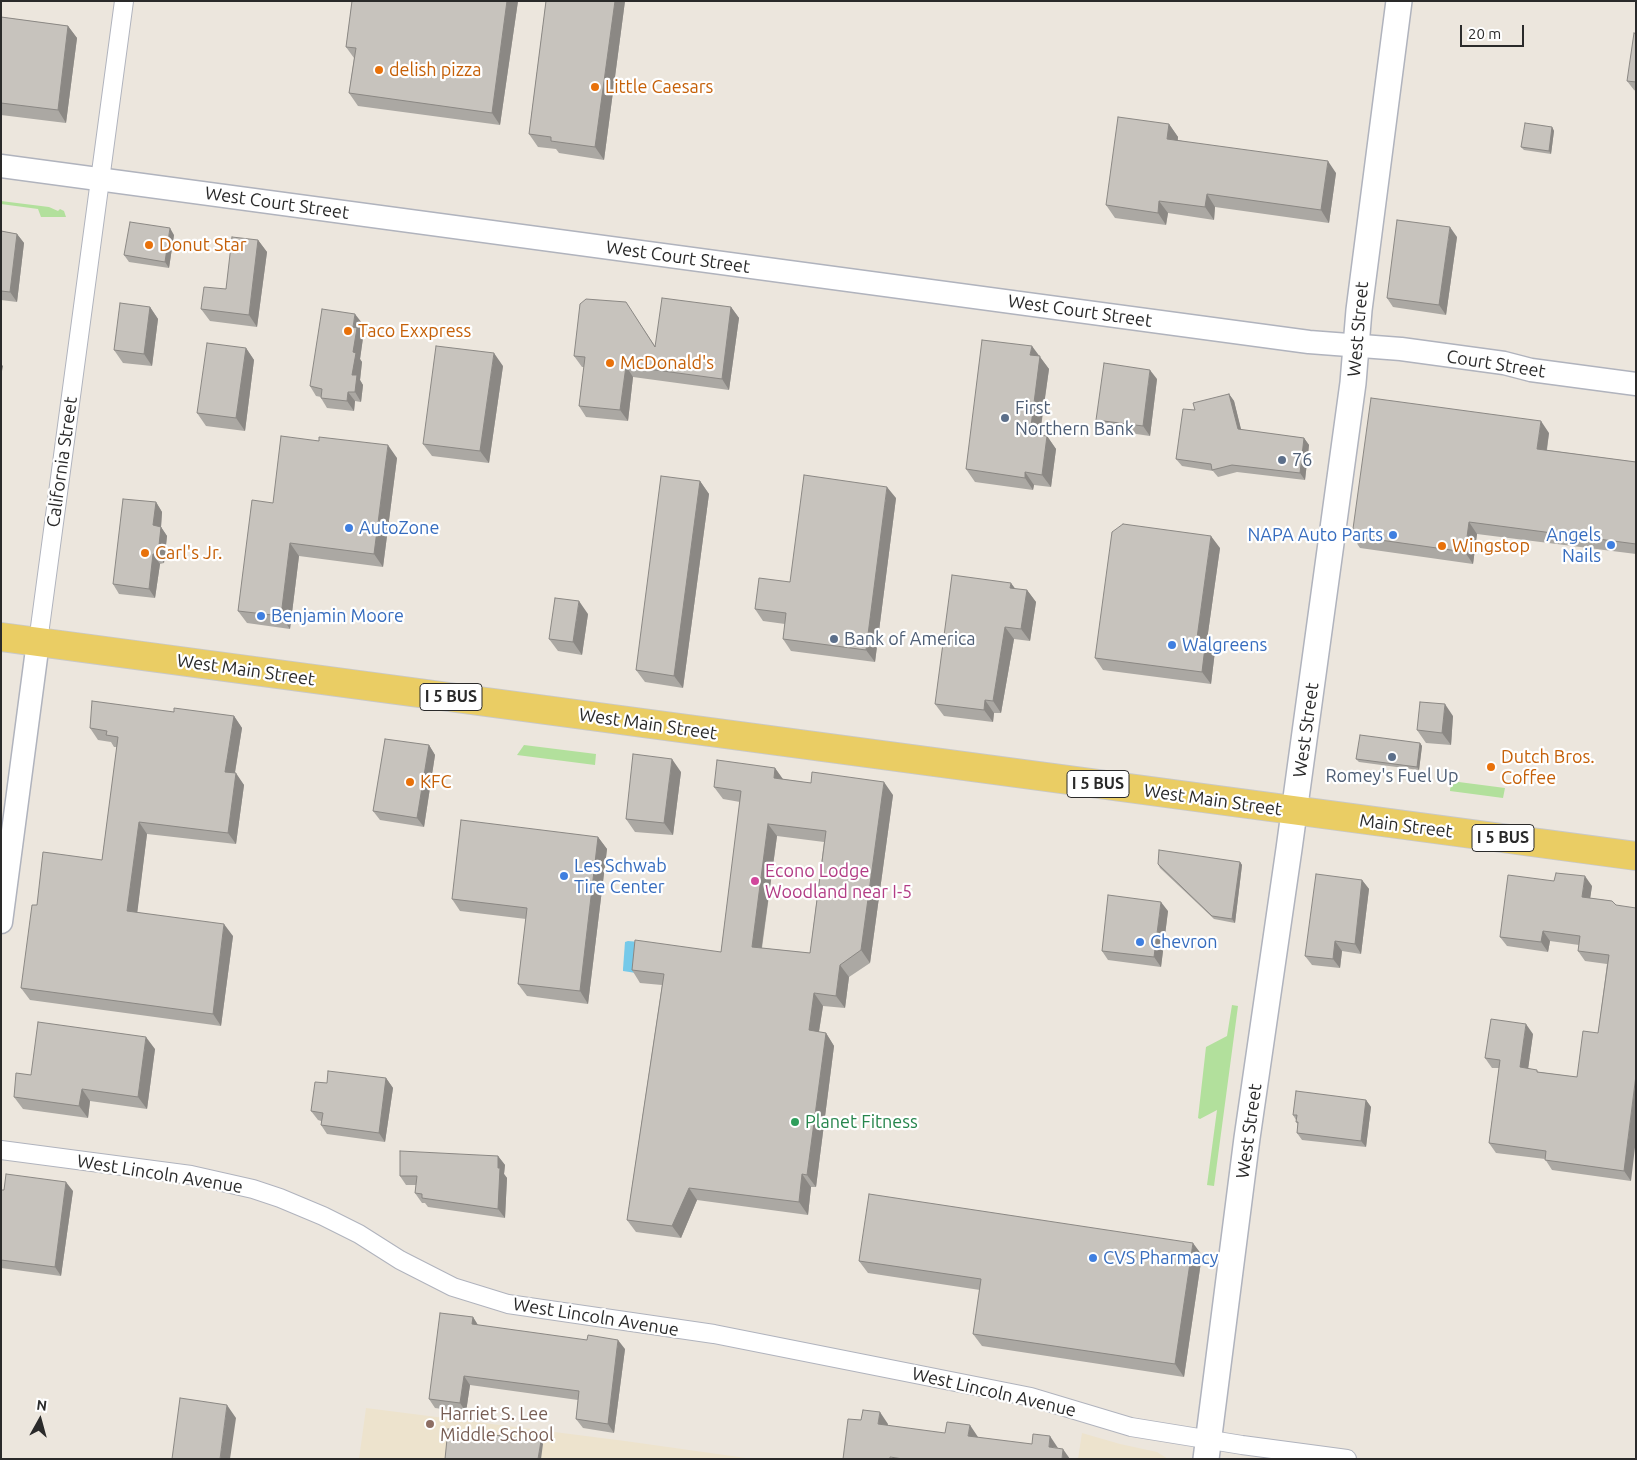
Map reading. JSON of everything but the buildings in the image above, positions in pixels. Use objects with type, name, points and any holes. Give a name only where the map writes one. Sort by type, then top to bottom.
[{"type":"main road","name":"West Street","points":[[1208,1449],[1249,1128],[1353,383],[1358,310],[1399,1]]},
{"type":"main road","name":"West Main Street","points":[[1,637],[616,718],[1294,811]]},
{"type":"main road","name":"Main Street","points":[[1294,811],[1636,856]]},
{"type":"street","name":"California Street","points":[[1,922],[124,1]]},
{"type":"street","name":"West Court Street","points":[[1,166],[1309,342],[1356,346]]},
{"type":"street","name":"Court Street","points":[[1356,346],[1387,348],[1504,363],[1531,370],[1636,384]]},
{"type":"street","name":"West Lincoln Avenue","points":[[1,1150],[191,1176],[224,1182],[271,1195],[324,1216],[359,1234],[400,1260],[453,1287],[508,1304],[714,1334],[1031,1397],[1208,1449],[1347,1459]]},
{"type":"shaded area","name":"Harriet S. Lee Middle School","points":[[366,1408],[625,1441],[753,1459],[359,1459]]},
{"type":"shaded area","points":[[1082,1433],[1157,1452],[1168,1459],[1078,1459]]},
{"type":"green space","points":[[1,201],[49,207],[58,211],[60,209],[64,211],[66,217],[41,217],[38,209],[1,204]]},
{"type":"green space","points":[[524,745],[596,754],[595,765],[517,755]]},
{"type":"green space","points":[[1451,781],[1505,788],[1503,798],[1450,791]]},
{"type":"green space","points":[[1232,1005],[1238,1006],[1214,1186],[1207,1185],[1217,1110],[1200,1119],[1198,1118],[1206,1047],[1227,1036]]},
{"type":"water","points":[[625,942],[639,942],[636,973],[623,971]]},
{"type":"place","name":"delish pizza","points":[[379,70]]},
{"type":"place","name":"Little Caesars","points":[[595,87]]},
{"type":"place","name":"Donut Star","points":[[149,245]]},
{"type":"place","name":"Taco Exxpress","points":[[348,331]]},
{"type":"place","name":"McDonald's","points":[[610,363]]},
{"type":"place","name":"First Northern Bank","points":[[1005,418]]},
{"type":"place","name":"76","points":[[1282,460]]},
{"type":"place","name":"AutoZone","points":[[349,528]]},
{"type":"place","name":"NAPA Auto Parts","points":[[1393,535]]},
{"type":"place","name":"Angels Nails","points":[[1611,545]]},
{"type":"place","name":"Wingstop","points":[[1442,546]]},
{"type":"place","name":"Carl's Jr.","points":[[145,553]]},
{"type":"place","name":"Benjamin Moore","points":[[261,616]]},
{"type":"place","name":"Bank of America","points":[[834,639]]},
{"type":"place","name":"Walgreens","points":[[1172,645]]},
{"type":"place","name":"Romey's Fuel Up","points":[[1392,757]]},
{"type":"place","name":"Dutch Bros. Coffee","points":[[1491,767]]},
{"type":"place","name":"KFC","points":[[410,782]]},
{"type":"place","name":"Les Schwab Tire Center","points":[[564,876]]},
{"type":"place","name":"Econo Lodge Woodland near I-5","points":[[755,881]]},
{"type":"place","name":"Chevron","points":[[1140,942]]},
{"type":"place","name":"Planet Fitness","points":[[795,1122]]},
{"type":"place","name":"CVS Pharmacy","points":[[1093,1258]]},
{"type":"place","name":"Harriet S. Lee Middle School","points":[[430,1424]]}]
